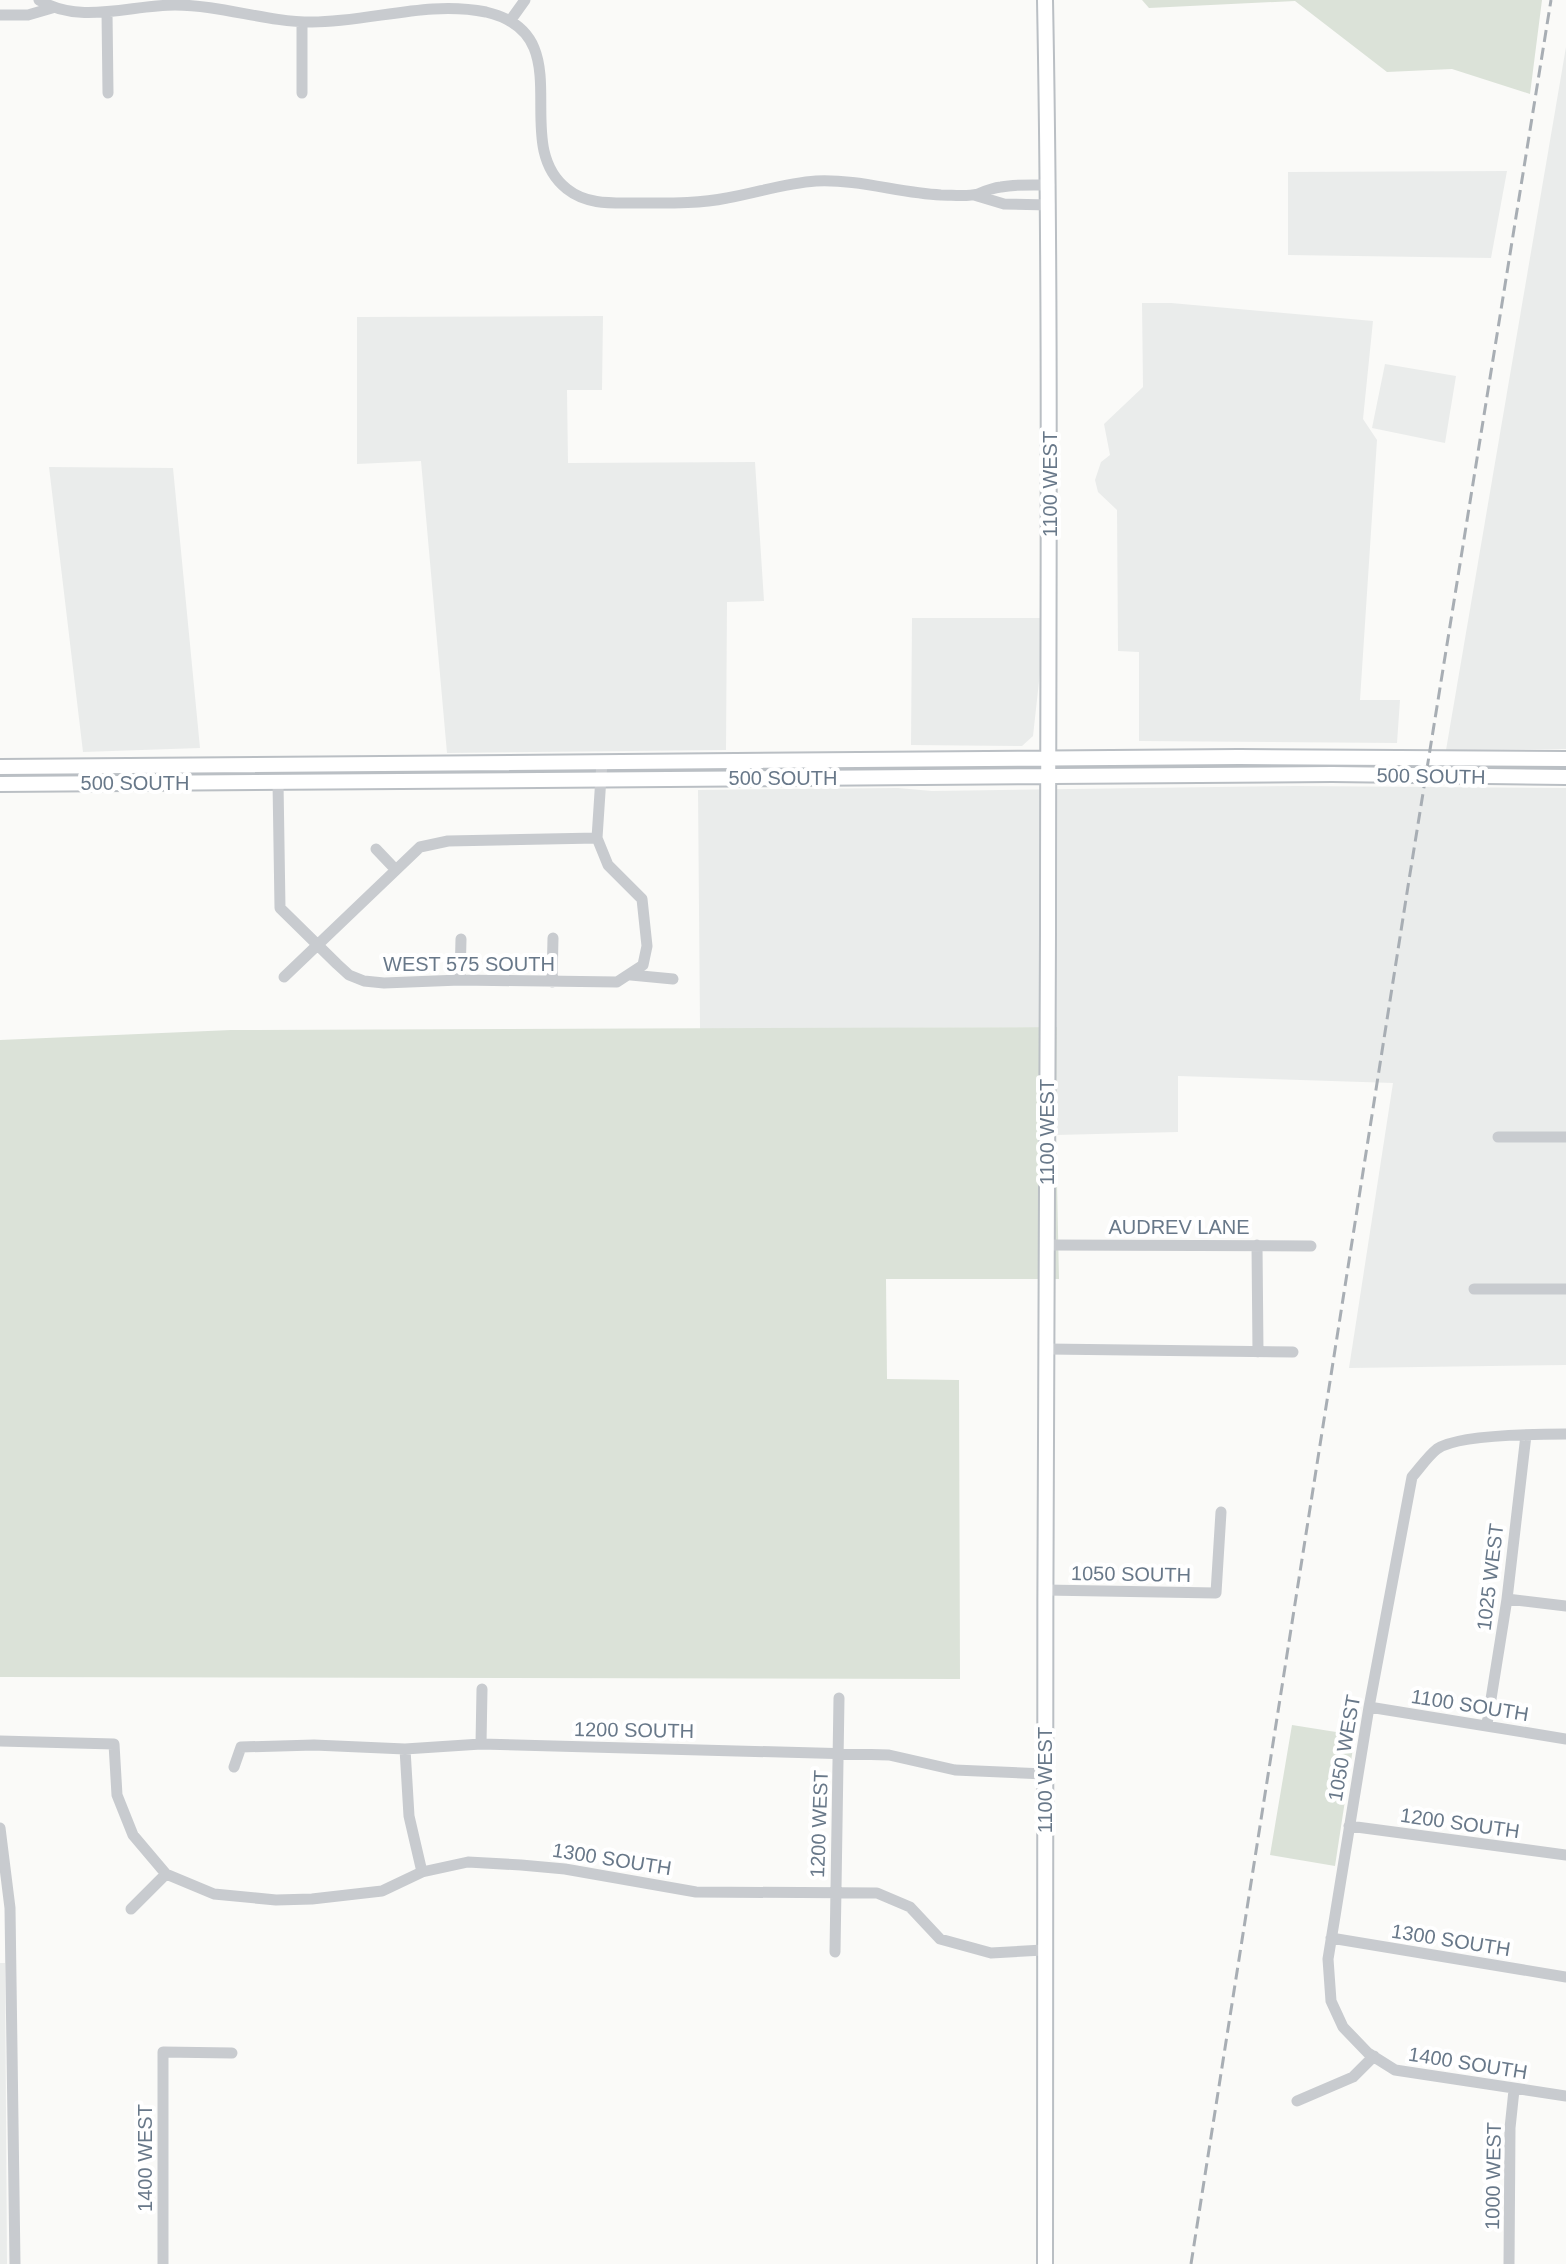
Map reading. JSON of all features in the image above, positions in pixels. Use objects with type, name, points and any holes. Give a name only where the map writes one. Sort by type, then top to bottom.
[{"type":"main road","name":"1100 WEST","points":[[1045,0],[1049,185],[1043,1950],[1045,2264]]},
{"type":"main road","name":"500 SOUTH","points":[[0,767],[1049,759],[1566,759]]},
{"type":"main road","name":"500 SOUTH","points":[[0,784],[1332,774],[1566,777]]},
{"type":"street","points":[[39,0],[52,8]]},
{"type":"street","points":[[510,21],[525,0]]},
{"type":"street","points":[[0,15],[28,15],[52,8],[107,12],[185,5],[302,22],[342,21],[433,8],[486,12],[510,21],[530,40],[541,66],[542,137],[549,166],[566,188],[578,196],[606,203],[681,203],[730,198],[788,184],[818,181],[863,183],[934,195],[974,195],[1004,204],[1049,205]]},
{"type":"street","points":[[107,12],[108,93]]},
{"type":"street","points":[[302,22],[302,93]]},
{"type":"street","points":[[974,195],[1003,186],[1049,185]]},
{"type":"street","points":[[602,762],[597,838],[608,865],[642,899],[647,946],[643,965],[631,975]]},
{"type":"street","name":"WEST 575 SOUTH","points":[[278,782],[280,908],[349,975],[364,981],[384,983],[460,980],[617,982],[631,975],[673,979]]},
{"type":"street","points":[[284,977],[420,847],[433,843],[597,838]]},
{"type":"street","points":[[376,849],[396,870]]},
{"type":"street","points":[[552,982],[553,938]]},
{"type":"street","points":[[460,980],[461,939]]},
{"type":"street","points":[[1498,1137],[1566,1137]]},
{"type":"street","name":"AUDREV LANE","points":[[1047,1245],[1311,1246]]},
{"type":"street","points":[[1257,1245],[1258,1352]]},
{"type":"street","points":[[1474,1289],[1566,1289]]},
{"type":"street","points":[[1047,1349],[1293,1352]]},
{"type":"street","points":[[1526,1435],[1566,1434]]},
{"type":"street","name":"1050 WEST","points":[[1371,2055],[1343,2027],[1331,2001],[1328,1959],[1369,1707],[1412,1477],[1438,1449],[1454,1442],[1526,1435]]},
{"type":"street","name":"1025 WEST","points":[[1487,1724],[1507,1599],[1526,1435]]},
{"type":"street","name":"1050 SOUTH","points":[[1045,1590],[1216,1593],[1221,1512]]},
{"type":"street","points":[[1507,1599],[1566,1606]]},
{"type":"street","points":[[481,1744],[482,1689]]},
{"type":"street","name":"1200 WEST","points":[[835,1952],[839,1698]]},
{"type":"street","name":"1100 SOUTH","points":[[1369,1707],[1566,1739]]},
{"type":"street","points":[[0,1741],[114,1744],[117,1795],[133,1835],[166,1874],[131,1909]]},
{"type":"street","name":"1200 SOUTH","points":[[234,1767],[241,1747],[314,1745],[405,1749],[481,1744],[889,1755],[955,1770],[1045,1774]]},
{"type":"street","points":[[405,1749],[409,1816],[422,1872]]},
{"type":"street","name":"1200 SOUTH","points":[[1349,1826],[1566,1855]]},
{"type":"street","points":[[0,1828],[15,2264]]},
{"type":"street","name":"1300 SOUTH","points":[[166,1874],[214,1894],[276,1900],[382,1891],[422,1872],[468,1862],[565,1869],[696,1892],[877,1893],[910,1907],[940,1939],[991,1953],[1043,1950]]},
{"type":"street","name":"1300 SOUTH","points":[[1331,1938],[1566,1977]]},
{"type":"street","name":"1400 WEST","points":[[163,2264],[163,2052],[232,2053]]},
{"type":"street","points":[[1297,2101],[1353,2077],[1371,2055]]},
{"type":"street","name":"1400 SOUTH","points":[[1371,2055],[1395,2070],[1566,2096]]},
{"type":"street","name":"1000 WEST","points":[[1509,2264],[1510,2128],[1514,2090]]},
{"type":"shaded area","points":[[1142,0],[1542,0],[1530,94],[1452,69],[1387,72],[1295,1],[1149,8]]},
{"type":"shaded area","points":[[1566,47],[1566,749],[1446,750]]},
{"type":"shaded area","points":[[1507,171],[1491,258],[1288,255],[1288,172]]},
{"type":"shaded area","points":[[1142,303],[1373,321],[1363,419],[1377,440],[1360,700],[1400,700],[1397,743],[1139,741],[1139,652],[1118,651],[1117,510],[1098,492],[1095,480],[1101,462],[1110,455],[1104,424],[1143,387]]},
{"type":"shaded area","points":[[603,316],[602,390],[567,390],[568,463],[755,462],[764,601],[727,602],[726,750],[447,753],[421,461],[357,464],[357,317]]},
{"type":"shaded area","points":[[1385,364],[1456,376],[1445,443],[1372,428]]},
{"type":"shaded area","points":[[49,467],[173,468],[200,748],[83,752]]},
{"type":"shaded area","points":[[912,618],[1046,618],[1033,736],[1022,746],[911,745]]},
{"type":"shaded area","points":[[1297,786],[1566,788],[1566,1365],[1349,1368],[1393,1083],[1178,1076],[1178,1132],[1056,1135],[1056,1027],[700,1029],[698,790],[898,788],[932,791]]},
{"type":"shaded area","points":[[1057,1027],[1059,1279],[886,1279],[887,1379],[959,1380],[960,1679],[0,1677],[0,1040],[231,1030]]},
{"type":"shaded area","points":[[1292,1725],[1355,1735],[1335,1866],[1270,1855]]},
{"type":"shaded area","points":[[0,1963],[5,1963],[7,2264],[0,2264]]},
{"type":"railway","points":[[1191,2264],[1551,0]]}]
